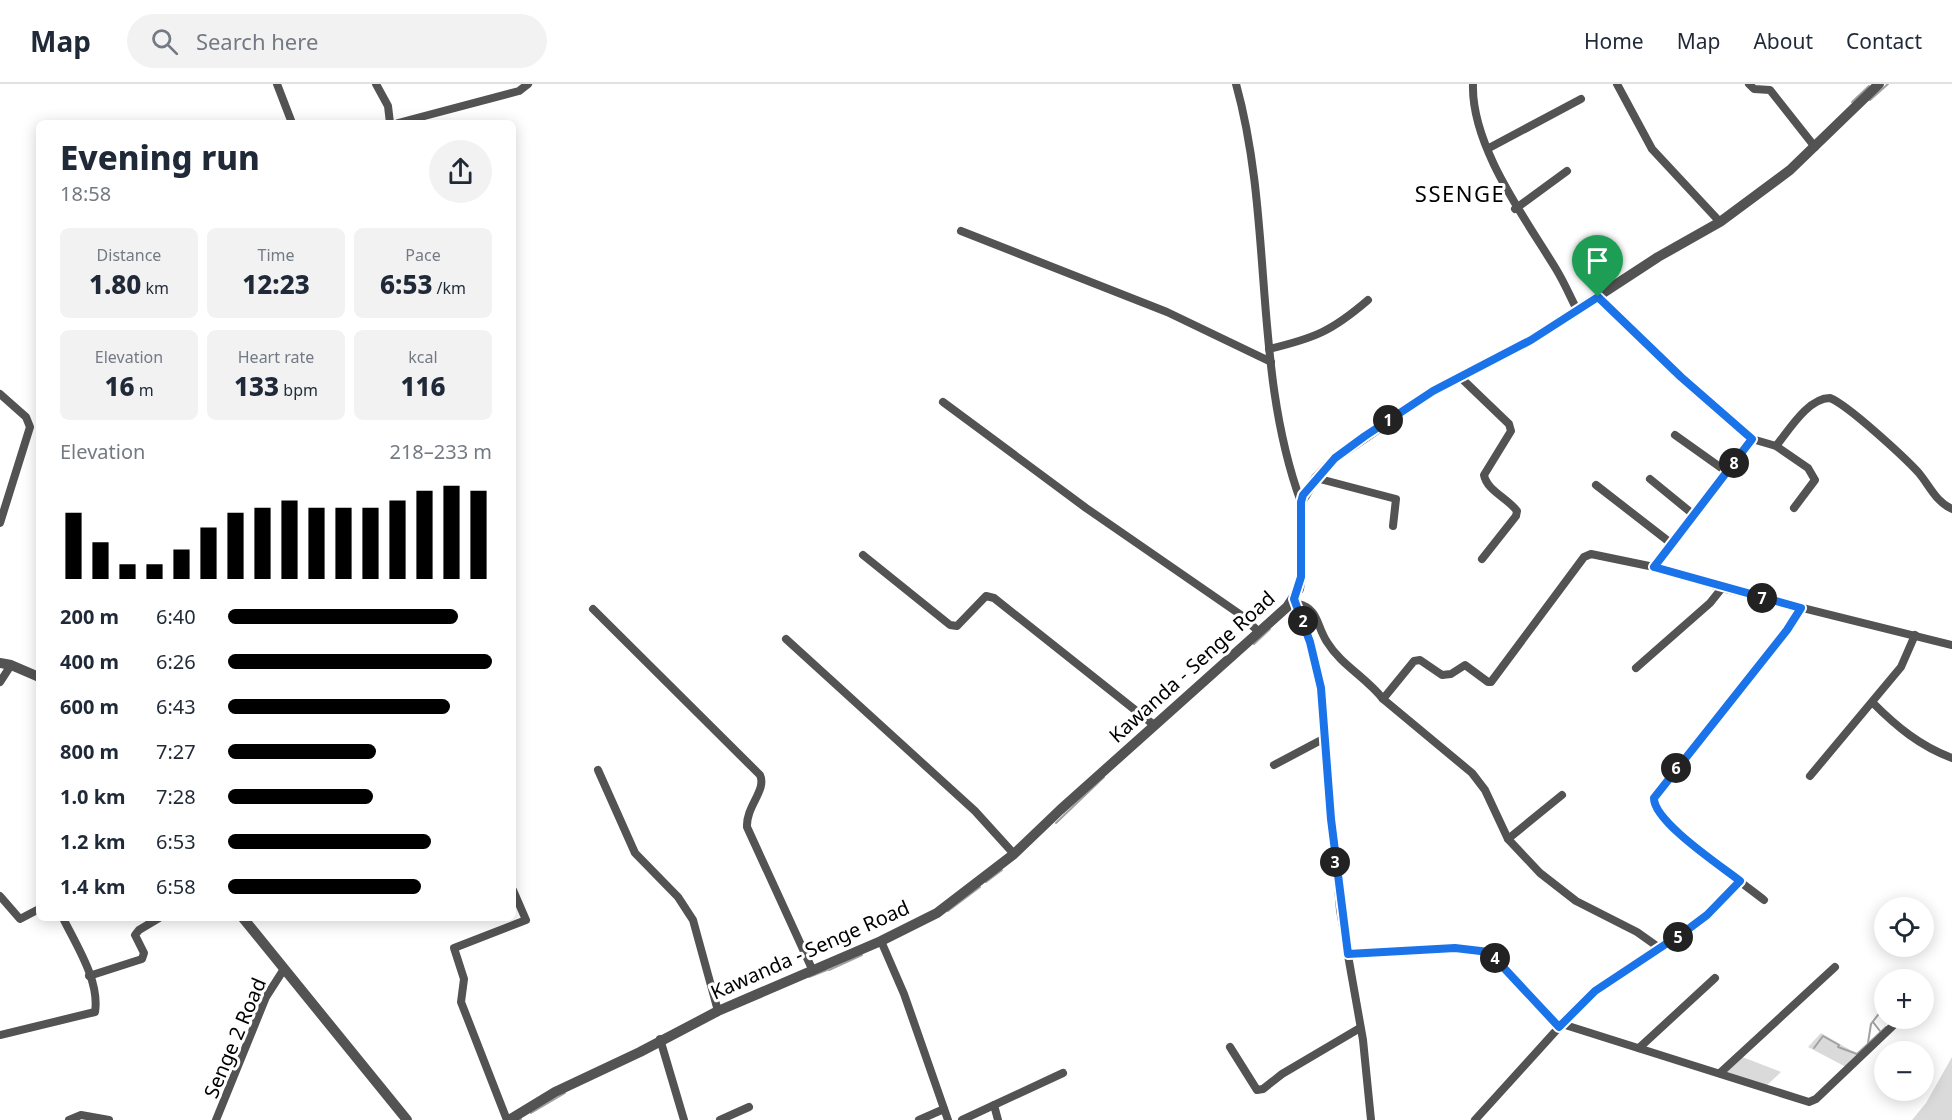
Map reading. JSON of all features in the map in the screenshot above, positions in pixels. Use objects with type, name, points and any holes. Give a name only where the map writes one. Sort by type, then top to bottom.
[{"type":"street","points":[[277,84],[291,120]]},
{"type":"street","points":[[376,84],[388,106],[390,120]]},
{"type":"street","points":[[409,120],[519,91],[528,84]]},
{"type":"street","points":[[1236,84],[1249,151],[1271,362],[1289,470],[1301,502]]},
{"type":"street","points":[[1473,84],[1476,117],[1515,209],[1557,271],[1577,310]]},
{"type":"street","points":[[1617,84],[1652,149],[1720,222]]},
{"type":"street","points":[[1749,84],[1754,89],[1770,90],[1815,147]]},
{"type":"street","points":[[1301,502],[1316,478],[1345,450],[1459,376],[1531,340],[1658,257],[1720,222],[1790,170],[1879,84]]},
{"type":"street","points":[[1489,148],[1581,99]]},
{"type":"street","points":[[1515,209],[1567,171]]},
{"type":"street","points":[[961,231],[1167,312],[1271,362]]},
{"type":"street","points":[[1598,297],[1681,377],[1752,439],[1776,446],[1814,474],[1812,485],[1794,508]]},
{"type":"street","points":[[1269,349],[1319,336],[1336,327],[1368,300]]},
{"type":"street","points":[[1459,376],[1509,424],[1511,431],[1484,475],[1490,486],[1513,505],[1517,511],[1516,516],[1482,559]]},
{"type":"street","points":[[0,394],[26,417],[30,427],[0,523]]},
{"type":"street","points":[[1776,446],[1817,400],[1830,398],[1918,472],[1939,502],[1952,509]]},
{"type":"street","points":[[943,402],[1086,508],[1240,615],[1259,632]]},
{"type":"street","points":[[1675,435],[1727,472]]},
{"type":"street","points":[[1654,567],[1752,439]]},
{"type":"street","points":[[1316,478],[1396,498],[1394,526]]},
{"type":"street","points":[[1650,479],[1694,515]]},
{"type":"street","points":[[1596,485],[1672,544]]},
{"type":"street","name":"Kawanda - Senge Road","points":[[508,1120],[555,1092],[640,1052],[660,1039],[718,1011],[881,941],[937,913],[1014,854],[1154,725],[1296,601],[1301,577],[1301,502]]},
{"type":"street","points":[[863,555],[950,625],[957,626],[963,622],[986,596],[994,598],[1154,725]]},
{"type":"street","points":[[1383,699],[1414,661],[1420,660],[1442,675],[1451,674],[1465,665],[1491,682],[1584,557],[1597,555],[1654,567],[1722,588],[1952,645]]},
{"type":"street","points":[[1636,668],[1710,603],[1722,588]]},
{"type":"street","points":[[1296,601],[1310,608],[1335,654],[1373,686],[1383,699],[1472,773],[1485,790],[1508,839],[1540,873],[1576,901],[1637,932],[1660,949]]},
{"type":"street","points":[[1296,601],[1321,688],[1334,854],[1371,1120]]},
{"type":"street","points":[[1764,900],[1678,832],[1657,812],[1654,798],[1787,630],[1801,608]]},
{"type":"street","points":[[593,609],[760,775],[762,785],[746,814],[747,827],[813,971]]},
{"type":"street","points":[[1810,776],[1901,667],[1914,636]]},
{"type":"street","points":[[786,639],[975,811],[1014,854]]},
{"type":"street","points":[[0,682],[6,664],[36,676]]},
{"type":"street","points":[[1873,703],[1914,739],[1929,749],[1952,758]]},
{"type":"street","points":[[1274,765],[1325,738]]},
{"type":"street","points":[[598,770],[635,853],[678,897],[693,920],[718,1011]]},
{"type":"street","points":[[1508,839],[1562,795]]},
{"type":"street","points":[[1474,1120],[1595,991],[1707,915],[1740,881]]},
{"type":"street","points":[[0,896],[20,919],[36,911]]},
{"type":"street","points":[[508,1120],[461,1002],[464,979],[454,948],[526,920],[516,897]]},
{"type":"street","points":[[0,1035],[94,1013],[95,998],[89,976],[64,921]]},
{"type":"street","points":[[89,976],[142,959],[144,953],[135,935],[154,921]]},
{"type":"street","points":[[245,921],[407,1120]]},
{"type":"street","points":[[881,941],[904,994],[948,1120]]},
{"type":"street","points":[[1348,954],[1455,948],[1489,952],[1561,1025],[1809,1102],[1816,1099],[1889,1029]]},
{"type":"street","points":[[1720,1073],[1835,967]]},
{"type":"street","name":"Senge 2 Road","points":[[216,1120],[266,997],[284,969]]},
{"type":"street","points":[[1639,1048],[1715,978]]},
{"type":"street","points":[[1230,1047],[1257,1090],[1263,1089],[1282,1074],[1360,1028]]},
{"type":"street","points":[[660,1039],[684,1120]]},
{"type":"street","points":[[962,1120],[1063,1072]]},
{"type":"street","points":[[994,1106],[998,1120]]},
{"type":"street","points":[[720,1120],[749,1107]]},
{"type":"street","points":[[920,1120],[944,1109]]},
{"type":"street","points":[[69,1120],[87,1115],[109,1120]]},
{"type":"shaded area","points":[[1821,1033],[1859,1055],[1846,1067],[1808,1047]]},
{"type":"shaded area","points":[[1742,1057],[1781,1072],[1766,1086],[1725,1072]]},
{"type":"shaded area","points":[[1952,1057],[1952,1120],[1912,1120],[1927,1101],[1934,1101],[1934,1089]]},
{"type":"waterway","points":[[1870,100],[1888,84]]},
{"type":"waterway","points":[[1852,102],[1869,86]]},
{"type":"waterway","points":[[1254,644],[1270,629]]},
{"type":"waterway","points":[[1056,823],[1104,777]]},
{"type":"waterway","points":[[986,882],[1002,870]]},
{"type":"waterway","points":[[948,911],[980,887]]},
{"type":"waterway","points":[[829,970],[862,955]]},
{"type":"waterway","points":[[809,977],[827,970]]},
{"type":"waterway","points":[[1868,1043],[1871,1024],[1874,1020]]},
{"type":"waterway","points":[[1873,1022],[1880,1031]]},
{"type":"waterway","points":[[1814,1048],[1823,1036],[1839,1045],[1838,1047],[1857,1054],[1884,1029]]},
{"type":"waterway","points":[[531,1113],[565,1093]]},
{"type":"district","name":"SSENGE","points":[[1460,194]]},
{"type":"route","points":[[1598,297],[1722,415],[1752,439],[1654,567],[1722,588],[1801,608],[1787,630],[1661,786],[1654,798],[1653,804],[1657,812],[1678,832],[1740,881],[1707,915],[1660,949],[1616,975],[1595,991],[1559,1027],[1489,952],[1455,948],[1348,954],[1340,910],[1321,688],[1310,642],[1298,604],[1294,599],[1301,577],[1301,502],[1303,495],[1335,458],[1433,391],[1531,340],[1598,297]]}]
